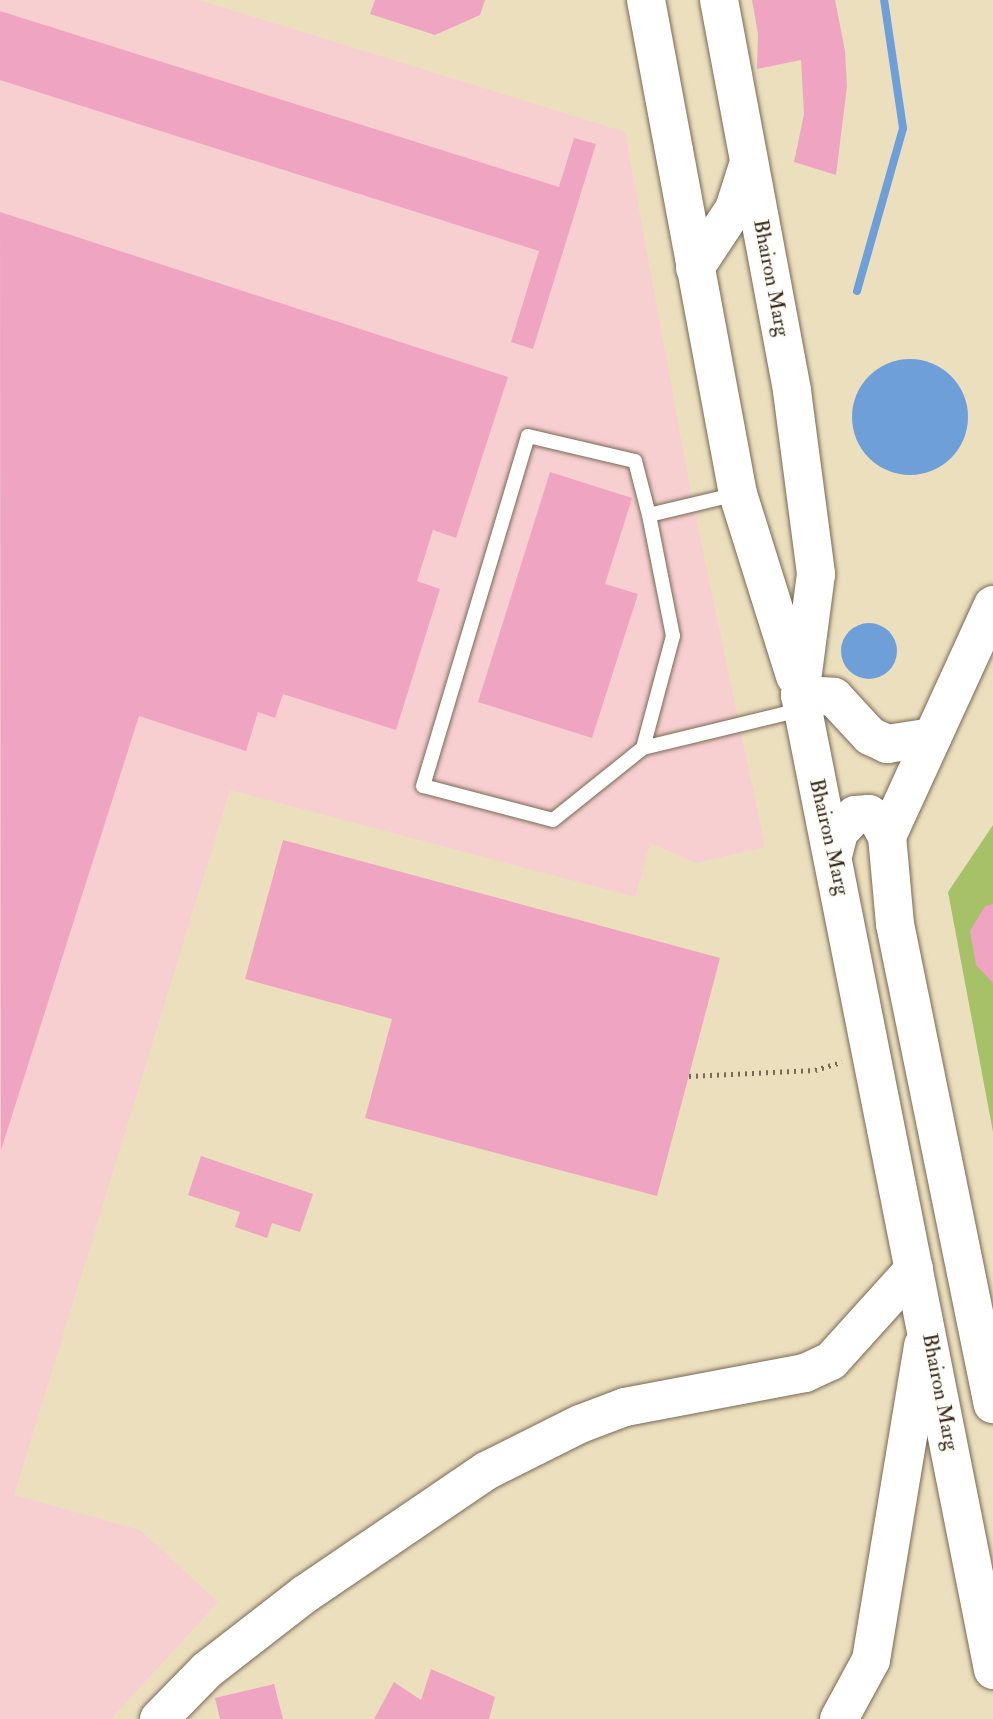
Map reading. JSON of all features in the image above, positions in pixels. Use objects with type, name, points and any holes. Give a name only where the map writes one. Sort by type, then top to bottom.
[{"type":"main road","points":[[646,0],[738,494],[800,696],[834,697],[870,736],[887,744],[932,737]]},
{"type":"main road","name":"Bhairon Marg","points":[[719,0],[792,391],[816,574],[800,696],[834,852],[927,1320],[993,1670]]},
{"type":"main road","points":[[695,268],[733,209],[749,163]]},
{"type":"main road","points":[[887,836],[993,605]]},
{"type":"main road","points":[[834,852],[839,832],[855,815],[869,814],[878,820],[887,836],[895,924],[993,1404]]},
{"type":"main road","points":[[159,1719],[207,1670],[305,1594],[486,1471],[580,1424],[625,1408],[805,1373],[831,1361],[915,1269]]},
{"type":"main road","points":[[839,1719],[871,1660],[927,1320]]},
{"type":"lane","points":[[643,748],[673,636],[649,515],[635,461],[528,436],[423,786],[553,820],[643,748],[800,696]]},
{"type":"lane","points":[[649,515],[738,494]]},
{"type":"path","points":[[689,1076],[815,1070],[873,1053]]},
{"type":"shaded area","points":[[0,0],[199,0],[625,132],[693,504],[765,847],[696,863],[650,843],[635,897],[230,790],[14,1495],[140,1530],[218,1602],[111,1719],[0,1719]]},
{"type":"green space","points":[[993,825],[993,1132],[948,892]]},
{"type":"water","points":[[910,359],[932,363],[951,376],[964,395],[968,417],[964,439],[951,458],[932,471],[910,475],[888,471],[869,458],[856,439],[852,417],[856,395],[869,376],[888,363]]},
{"type":"water","points":[[869,623],[880,625],[889,631],[895,640],[895,662],[889,671],[880,677],[869,679],[858,677],[849,671],[843,662],[841,651],[843,640],[849,631],[858,625]]},
{"type":"building","points":[[375,0],[485,0],[480,15],[435,35],[370,14]]},
{"type":"building","points":[[752,0],[835,0],[845,51],[847,86],[836,175],[794,162],[804,114],[801,60],[757,69],[758,34]]},
{"type":"building","points":[[0,11],[559,187],[574,138],[596,144],[533,349],[511,342],[539,251],[0,80]]},
{"type":"building","points":[[0,212],[508,377],[456,538],[433,530],[417,581],[440,589],[396,730],[283,694],[275,718],[258,712],[246,751],[139,716],[1,1150]]},
{"type":"building","points":[[550,472],[632,498],[605,584],[638,594],[592,738],[478,702]]},
{"type":"building","points":[[283,840],[720,958],[657,1196],[365,1118],[392,1019],[245,979]]},
{"type":"building","points":[[993,904],[993,983],[976,965],[970,931],[985,906]]},
{"type":"building","points":[[201,1156],[313,1194],[300,1232],[272,1223],[267,1238],[235,1227],[240,1212],[188,1195]]},
{"type":"building","points":[[431,1669],[495,1697],[489,1719],[374,1719],[394,1682],[421,1700]]},
{"type":"building","points":[[274,1684],[283,1719],[220,1719],[215,1698]]},
{"type":"waterway","points":[[857,291],[903,128],[884,0]]}]
